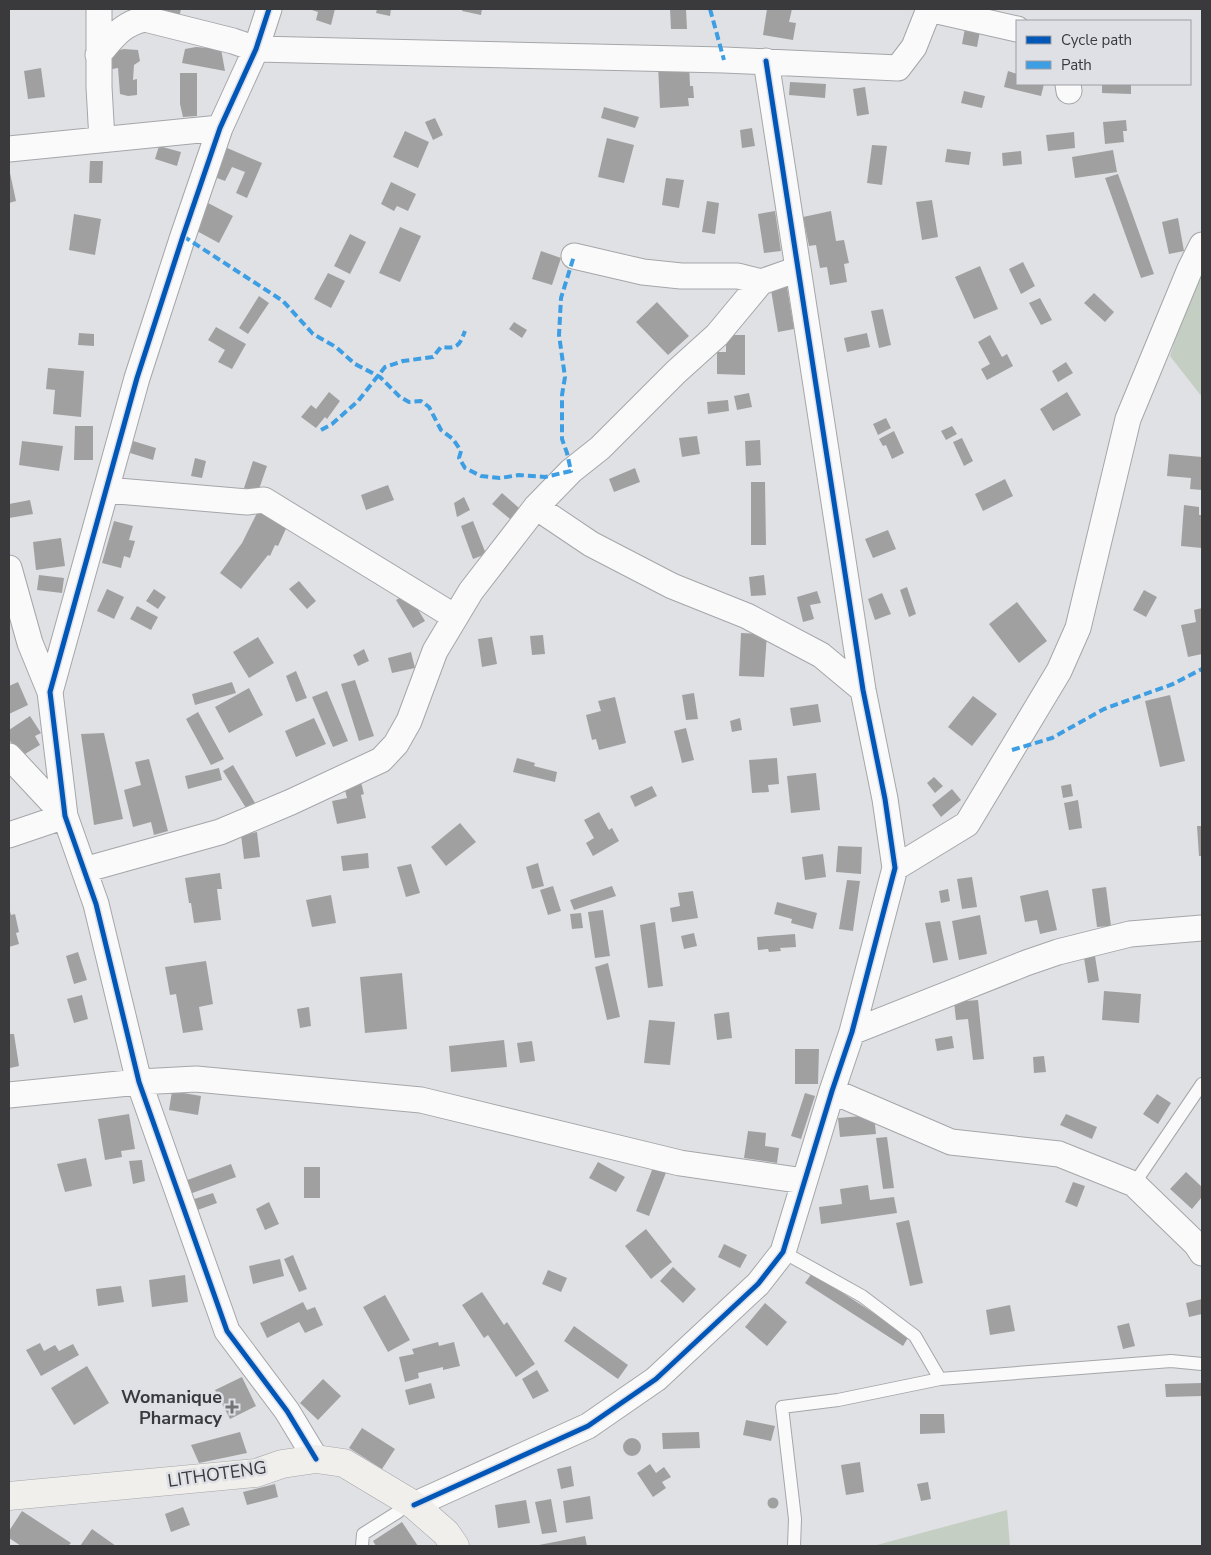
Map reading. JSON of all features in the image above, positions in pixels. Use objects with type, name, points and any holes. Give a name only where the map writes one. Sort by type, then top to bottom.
[{"type":"main road","name":"LITHOTENG","points":[[9,1496],[256,1473],[282,1464],[316,1459],[344,1463],[411,1503],[446,1533],[455,1546]]},
{"type":"street","points":[[99,9],[98,55],[102,140]]},
{"type":"street","points":[[50,692],[137,378],[220,128],[256,49],[269,9]]},
{"type":"street","points":[[98,55],[119,30],[132,22],[145,19],[233,41],[256,49],[766,61],[898,68],[914,47],[930,9],[1016,29]]},
{"type":"street","points":[[411,1503],[588,1426],[656,1380],[758,1284],[783,1252],[852,1032],[895,868],[885,799],[863,690],[766,61]]},
{"type":"street","points":[[9,149],[220,128]]},
{"type":"street","points":[[895,868],[967,824],[1059,670],[1078,628],[1128,419],[1190,269],[1202,245]]},
{"type":"street","points":[[574,256],[643,272],[681,276],[738,276],[761,282]]},
{"type":"street","points":[[84,870],[220,832],[381,760],[396,744],[409,721],[435,651],[470,591],[536,506],[570,471],[600,448],[676,372],[717,335],[761,282],[798,269]]},
{"type":"street","points":[[106,490],[247,502],[264,500],[455,617]]},
{"type":"street","points":[[536,506],[591,544],[672,586],[748,616],[820,655],[863,690]]},
{"type":"street","points":[[9,568],[30,643],[50,692],[65,816],[96,904],[139,1082],[227,1331],[287,1411],[316,1459]]},
{"type":"street","points":[[9,756],[65,816]]},
{"type":"street","points":[[9,835],[65,816]]},
{"type":"street","points":[[852,1032],[1058,952],[1130,934],[1202,928]]},
{"type":"street","points":[[9,1095],[139,1082],[196,1079],[421,1100],[680,1163],[804,1181]]},
{"type":"street","points":[[832,1091],[951,1142],[1059,1154],[1134,1184],[1196,1244],[1202,1253]]},
{"type":"lane","points":[[1134,1184],[1202,1084]]},
{"type":"lane","points":[[783,1252],[862,1296],[915,1336],[940,1379]]},
{"type":"lane","points":[[794,1546],[795,1519],[782,1407],[838,1400],[940,1379],[1170,1361],[1202,1364]]},
{"type":"lane","points":[[362,1546],[363,1534],[411,1503]]},
{"type":"shaded area","points":[[1202,270],[1202,397],[1170,356],[1196,274]]},
{"type":"shaded area","points":[[1007,1510],[1010,1546],[873,1546]]},
{"type":"building","points":[[147,9],[181,9],[179,18]]},
{"type":"building","points":[[309,9],[335,9],[331,25],[316,20],[318,12]]},
{"type":"building","points":[[377,9],[391,9],[390,16],[376,13]]},
{"type":"building","points":[[463,9],[482,9],[481,15],[462,11]]},
{"type":"building","points":[[670,9],[686,9],[687,29],[671,29]]},
{"type":"building","points":[[767,9],[792,9],[789,22],[796,23],[793,40],[763,35]]},
{"type":"building","points":[[966,23],[981,26],[977,47],[962,44]]},
{"type":"building","points":[[196,47],[221,49],[225,71],[182,63],[185,49]]},
{"type":"building","points":[[124,49],[138,50],[140,61],[134,65],[133,80],[137,79],[137,95],[128,96],[120,94],[118,68],[107,70],[105,53]]},
{"type":"building","points":[[689,63],[690,86],[693,86],[694,98],[688,98],[689,106],[660,108],[658,65]]},
{"type":"building","points":[[41,68],[45,97],[28,99],[24,71]]},
{"type":"building","points":[[1008,71],[1016,74],[1016,85],[1044,85],[1041,96],[1004,87]]},
{"type":"building","points":[[180,73],[197,73],[197,116],[183,117],[180,104]]},
{"type":"building","points":[[790,82],[826,84],[825,98],[789,95]]},
{"type":"building","points":[[1102,85],[1131,85],[1131,94],[1102,93]]},
{"type":"building","points":[[865,87],[869,114],[857,116],[853,89]]},
{"type":"building","points":[[964,91],[985,96],[982,108],[961,103]]},
{"type":"building","points":[[604,107],[639,117],[635,128],[601,118]]},
{"type":"building","points":[[435,118],[443,135],[433,140],[425,122]]},
{"type":"building","points":[[1126,120],[1127,131],[1123,131],[1124,142],[1105,144],[1103,122]]},
{"type":"building","points":[[752,128],[755,146],[742,148],[740,130]]},
{"type":"building","points":[[405,131],[429,142],[418,168],[393,157]]},
{"type":"building","points":[[1074,132],[1075,148],[1048,151],[1046,135]]},
{"type":"building","points":[[607,138],[634,145],[624,183],[598,177]]},
{"type":"building","points":[[872,145],[887,146],[882,185],[867,183]]},
{"type":"building","points":[[159,146],[181,152],[177,166],[155,159]]},
{"type":"building","points":[[225,147],[262,163],[247,198],[236,193],[245,172],[232,167],[225,181],[212,176]]},
{"type":"building","points":[[947,149],[971,152],[969,165],[945,162]]},
{"type":"building","points":[[1113,150],[1117,172],[1075,178],[1072,157]]},
{"type":"building","points":[[1021,151],[1022,164],[1003,166],[1002,153]]},
{"type":"building","points":[[90,161],[103,161],[102,183],[89,183]]},
{"type":"building","points":[[9,173],[16,201],[9,203]]},
{"type":"building","points":[[1118,174],[1154,274],[1141,278],[1105,178]]},
{"type":"building","points":[[666,178],[684,180],[679,208],[662,205]]},
{"type":"building","points":[[391,182],[416,194],[408,211],[397,206],[394,211],[381,204]]},
{"type":"building","points":[[932,200],[938,237],[922,240],[916,202]]},
{"type":"building","points":[[707,201],[719,203],[715,234],[702,232]]},
{"type":"building","points":[[208,203],[233,216],[219,243],[195,230]]},
{"type":"building","points":[[775,211],[781,251],[764,253],[758,214]]},
{"type":"building","points":[[831,211],[836,241],[844,240],[849,263],[844,264],[847,282],[830,285],[827,267],[820,268],[816,245],[809,246],[803,217]]},
{"type":"building","points":[[74,214],[101,219],[95,255],[69,250]]},
{"type":"building","points":[[1178,218],[1184,251],[1169,254],[1162,222]]},
{"type":"building","points":[[400,227],[421,236],[400,282],[379,273]]},
{"type":"building","points":[[350,234],[366,242],[350,274],[334,266]]},
{"type":"building","points":[[541,251],[561,258],[552,285],[532,279]]},
{"type":"building","points":[[1023,262],[1035,286],[1021,294],[1009,269]]},
{"type":"building","points":[[980,266],[998,309],[974,319],[955,277]]},
{"type":"building","points":[[328,273],[345,281],[331,308],[314,299]]},
{"type":"building","points":[[786,281],[794,329],[778,332],[770,284]]},
{"type":"building","points":[[1094,293],[1114,312],[1105,322],[1084,303]]},
{"type":"building","points":[[259,296],[269,303],[248,334],[239,328]]},
{"type":"building","points":[[1040,298],[1052,320],[1041,325],[1029,303]]},
{"type":"building","points":[[657,302],[689,336],[668,355],[636,322]]},
{"type":"building","points":[[883,309],[891,345],[879,348],[871,311]]},
{"type":"building","points":[[514,322],[527,330],[522,338],[509,329]]},
{"type":"building","points":[[216,327],[246,344],[232,369],[218,362],[225,350],[208,340]]},
{"type":"building","points":[[79,333],[94,334],[94,346],[78,345]]},
{"type":"building","points":[[867,333],[870,347],[847,352],[844,338]]},
{"type":"building","points":[[726,335],[745,335],[745,375],[717,374],[717,352],[726,352]]},
{"type":"building","points":[[990,335],[1002,357],[1007,354],[1013,366],[987,380],[981,369],[990,364],[978,342]]},
{"type":"building","points":[[1066,362],[1073,373],[1058,382],[1052,371]]},
{"type":"building","points":[[48,368],[84,371],[81,417],[53,414],[55,390],[46,389]]},
{"type":"building","points":[[329,392],[340,401],[327,419],[325,417],[316,428],[301,417],[311,405],[316,409]]},
{"type":"building","points":[[1067,392],[1081,415],[1053,431],[1040,409]]},
{"type":"building","points":[[749,393],[752,407],[737,410],[734,396]]},
{"type":"building","points":[[728,400],[729,411],[708,414],[707,402]]},
{"type":"building","points":[[886,418],[891,428],[878,435],[873,424]]},
{"type":"building","points":[[75,426],[93,426],[93,460],[74,460]]},
{"type":"building","points":[[952,426],[957,434],[946,440],[941,431]]},
{"type":"building","points":[[894,431],[904,453],[892,459],[886,445],[883,446],[879,439]]},
{"type":"building","points":[[697,436],[700,454],[682,457],[679,438]]},
{"type":"building","points":[[962,438],[973,461],[964,466],[953,442]]},
{"type":"building","points":[[760,440],[761,465],[746,466],[745,441]]},
{"type":"building","points":[[22,441],[63,446],[59,471],[19,465]]},
{"type":"building","points":[[133,441],[156,448],[153,460],[130,453]]},
{"type":"building","points":[[1169,454],[1202,457],[1202,490],[1190,489],[1191,478],[1167,476]]},
{"type":"building","points":[[195,458],[206,461],[202,478],[191,476]]},
{"type":"building","points":[[253,461],[267,466],[258,492],[244,488]]},
{"type":"building","points":[[635,468],[640,482],[614,492],[609,479]]},
{"type":"building","points":[[1005,479],[1013,496],[983,511],[975,494]]},
{"type":"building","points":[[751,482],[765,482],[766,545],[751,545]]},
{"type":"building","points":[[388,485],[394,500],[366,510],[361,495]]},
{"type":"building","points":[[502,493],[519,508],[510,519],[492,504]]},
{"type":"building","points":[[464,497],[470,510],[457,517],[454,503]]},
{"type":"building","points":[[30,500],[33,514],[9,518],[9,504]]},
{"type":"building","points":[[261,505],[290,520],[278,546],[275,545],[270,556],[268,555],[241,589],[220,573],[242,543]]},
{"type":"building","points":[[1184,505],[1199,507],[1199,515],[1202,515],[1202,548],[1181,546]]},
{"type":"building","points":[[114,521],[133,526],[129,540],[135,541],[130,558],[124,556],[121,568],[102,563]]},
{"type":"building","points":[[473,521],[486,554],[473,559],[461,526]]},
{"type":"building","points":[[888,530],[896,549],[873,558],[865,539]]},
{"type":"building","points":[[61,538],[65,566],[36,570],[33,542]]},
{"type":"building","points":[[39,575],[64,578],[62,593],[37,590]]},
{"type":"building","points":[[764,575],[766,595],[751,596],[749,577]]},
{"type":"building","points":[[299,581],[316,601],[307,609],[289,589]]},
{"type":"building","points":[[907,587],[916,614],[909,617],[900,590]]},
{"type":"building","points":[[107,589],[124,597],[114,619],[97,611]]},
{"type":"building","points":[[154,589],[166,597],[158,609],[146,601]]},
{"type":"building","points":[[1144,590],[1157,597],[1146,617],[1133,610]]},
{"type":"building","points":[[817,591],[821,603],[810,605],[814,619],[803,622],[797,597]]},
{"type":"building","points":[[408,593],[425,621],[413,628],[396,600]]},
{"type":"building","points":[[882,593],[891,614],[875,620],[868,599]]},
{"type":"building","points":[[1017,602],[1047,641],[1019,663],[989,624]]},
{"type":"building","points":[[137,606],[158,617],[151,630],[130,619]]},
{"type":"building","points":[[1202,608],[1202,654],[1188,657],[1181,625],[1196,622],[1194,610]]},
{"type":"building","points":[[741,633],[767,634],[764,677],[739,676]]},
{"type":"building","points":[[543,635],[545,654],[532,655],[530,636]]},
{"type":"building","points":[[258,637],[274,663],[249,678],[233,652]]},
{"type":"building","points":[[492,637],[497,664],[482,667],[478,639]]},
{"type":"building","points":[[364,649],[369,661],[358,666],[353,655]]},
{"type":"building","points":[[411,652],[415,668],[392,673],[388,658]]},
{"type":"building","points":[[296,671],[307,698],[296,702],[286,676]]},
{"type":"building","points":[[355,680],[374,736],[359,741],[341,684]]},
{"type":"building","points":[[18,682],[28,705],[9,714],[9,686]]},
{"type":"building","points":[[232,682],[236,693],[195,705],[192,694]]},
{"type":"building","points":[[249,688],[263,715],[229,733],[215,707]]},
{"type":"building","points":[[327,691],[348,741],[333,747],[312,697]]},
{"type":"building","points":[[694,693],[698,719],[686,720],[682,695]]},
{"type":"building","points":[[1170,695],[1185,761],[1160,767],[1145,701]]},
{"type":"building","points":[[973,696],[997,714],[972,746],[948,727]]},
{"type":"building","points":[[615,697],[626,743],[599,750],[596,739],[592,740],[586,715],[601,711],[598,701]]},
{"type":"building","points":[[818,704],[821,722],[793,726],[790,708]]},
{"type":"building","points":[[198,712],[224,759],[211,765],[186,719]]},
{"type":"building","points":[[30,716],[41,733],[35,736],[40,745],[20,757],[9,739],[9,730]]},
{"type":"building","points":[[314,718],[326,744],[296,757],[285,731]]},
{"type":"building","points":[[740,718],[742,730],[732,732],[730,721]]},
{"type":"building","points":[[686,728],[694,760],[682,763],[674,731]]},
{"type":"building","points":[[104,733],[123,819],[94,825],[81,734]]},
{"type":"building","points":[[517,758],[535,763],[534,766],[557,772],[555,782],[513,772]]},
{"type":"building","points":[[777,758],[779,784],[768,785],[769,792],[752,793],[749,760]]},
{"type":"building","points":[[149,759],[168,831],[154,835],[151,822],[133,827],[124,790],[141,785],[135,762]]},
{"type":"building","points":[[233,765],[255,803],[246,808],[223,771]]},
{"type":"building","points":[[219,768],[222,780],[188,789],[185,776]]},
{"type":"building","points":[[816,773],[820,810],[791,813],[787,776]]},
{"type":"building","points":[[934,777],[943,786],[935,793],[927,783]]},
{"type":"building","points":[[361,782],[364,794],[361,795],[366,818],[337,824],[332,801],[347,798],[344,786]]},
{"type":"building","points":[[1071,784],[1073,796],[1063,798],[1061,786]]},
{"type":"building","points":[[652,786],[657,796],[635,807],[630,796]]},
{"type":"building","points":[[952,789],[961,800],[941,817],[932,805]]},
{"type":"building","points":[[1078,800],[1082,828],[1069,830],[1064,803]]},
{"type":"building","points":[[599,812],[609,830],[612,828],[619,841],[593,856],[586,843],[594,838],[584,820]]},
{"type":"building","points":[[460,823],[476,842],[446,866],[431,847]]},
{"type":"building","points":[[1197,826],[1202,826],[1202,856],[1199,856]]},
{"type":"building","points":[[257,832],[260,857],[244,859],[241,835]]},
{"type":"building","points":[[838,846],[862,847],[861,874],[836,872]]},
{"type":"building","points":[[368,853],[369,868],[343,871],[341,856]]},
{"type":"building","points":[[823,854],[826,877],[805,880],[802,857]]},
{"type":"building","points":[[538,863],[544,886],[532,889],[526,867]]},
{"type":"building","points":[[411,864],[420,893],[406,897],[397,867]]},
{"type":"building","points":[[220,873],[222,889],[217,889],[221,920],[194,923],[185,878]]},
{"type":"building","points":[[972,877],[977,907],[962,909],[957,879]]},
{"type":"building","points":[[847,880],[860,881],[853,931],[839,929]]},
{"type":"building","points":[[553,886],[561,911],[548,915],[540,890]]},
{"type":"building","points":[[612,886],[616,896],[574,910],[570,900]]},
{"type":"building","points":[[1106,887],[1111,926],[1097,927],[1092,889]]},
{"type":"building","points":[[948,889],[950,901],[941,903],[939,891]]},
{"type":"building","points":[[1048,890],[1057,930],[1040,934],[1037,920],[1025,922],[1020,896]]},
{"type":"building","points":[[693,891],[698,918],[672,922],[670,908],[680,906],[678,893]]},
{"type":"building","points":[[331,895],[336,923],[312,927],[306,900]]},
{"type":"building","points":[[777,902],[817,913],[813,929],[791,923],[792,919],[774,914]]},
{"type":"building","points":[[9,908],[11,915],[15,914],[19,932],[16,933],[19,944],[9,947]]},
{"type":"building","points":[[603,910],[610,956],[595,958],[588,912]]},
{"type":"building","points":[[581,913],[583,928],[572,929],[570,914]]},
{"type":"building","points":[[980,915],[987,954],[959,960],[952,921]]},
{"type":"building","points":[[940,921],[948,960],[933,963],[925,923]]},
{"type":"building","points":[[655,922],[663,986],[648,988],[640,925]]},
{"type":"building","points":[[694,933],[697,946],[684,949],[681,936]]},
{"type":"building","points":[[795,934],[796,947],[780,948],[781,951],[769,952],[768,949],[758,950],[757,937]]},
{"type":"building","points":[[78,952],[87,980],[74,984],[66,956]]},
{"type":"building","points":[[1095,956],[1099,981],[1088,983],[1084,958]]},
{"type":"building","points":[[206,961],[213,1004],[199,1007],[203,1030],[183,1033],[176,994],[170,995],[165,967]]},
{"type":"building","points":[[608,963],[620,1017],[607,1020],[595,967]]},
{"type":"building","points":[[402,973],[407,1029],[365,1033],[360,977]]},
{"type":"building","points":[[1104,991],[1141,994],[1139,1023],[1102,1020]]},
{"type":"building","points":[[82,995],[88,1019],[74,1023],[67,999]]},
{"type":"building","points":[[978,1000],[984,1059],[973,1060],[968,1019],[956,1020],[954,1002]]},
{"type":"building","points":[[309,1007],[311,1026],[300,1028],[297,1009]]},
{"type":"building","points":[[729,1012],[732,1038],[717,1040],[714,1014]]},
{"type":"building","points":[[649,1020],[675,1022],[670,1065],[644,1063]]},
{"type":"building","points":[[9,1034],[14,1034],[19,1066],[10,1068]]},
{"type":"building","points":[[952,1036],[954,1048],[937,1051],[935,1039]]},
{"type":"building","points":[[504,1040],[507,1067],[451,1072],[449,1046]]},
{"type":"building","points":[[532,1041],[535,1061],[520,1063],[517,1043]]},
{"type":"building","points":[[795,1049],[819,1049],[818,1084],[795,1084]]},
{"type":"building","points":[[1044,1056],[1046,1072],[1034,1073],[1033,1057]]},
{"type":"building","points":[[172,1091],[201,1096],[198,1115],[169,1110]]},
{"type":"building","points":[[805,1093],[815,1096],[801,1139],[791,1136]]},
{"type":"building","points":[[1157,1094],[1171,1103],[1158,1124],[1143,1114]]},
{"type":"building","points":[[129,1114],[135,1149],[121,1151],[122,1157],[105,1160],[98,1119]]},
{"type":"building","points":[[1066,1114],[1097,1127],[1092,1139],[1060,1125]]},
{"type":"building","points":[[874,1115],[876,1134],[840,1137],[838,1118]]},
{"type":"building","points":[[748,1131],[766,1133],[765,1146],[779,1148],[777,1163],[744,1158]]},
{"type":"building","points":[[887,1137],[894,1188],[883,1189],[876,1138]]},
{"type":"building","points":[[86,1158],[92,1186],[65,1192],[57,1164]]},
{"type":"building","points":[[142,1160],[145,1181],[133,1184],[129,1161]]},
{"type":"building","points":[[598,1162],[625,1177],[616,1192],[589,1178]]},
{"type":"building","points":[[231,1164],[236,1177],[187,1195],[182,1182]]},
{"type":"building","points":[[654,1165],[667,1170],[649,1216],[636,1211]]},
{"type":"building","points":[[304,1167],[320,1167],[320,1198],[304,1198]]},
{"type":"building","points":[[1186,1172],[1202,1187],[1202,1197],[1192,1209],[1170,1189]]},
{"type":"building","points":[[1073,1182],[1085,1186],[1077,1207],[1065,1202]]},
{"type":"building","points":[[868,1185],[870,1200],[894,1197],[897,1213],[821,1224],[819,1207],[842,1204],[840,1189]]},
{"type":"building","points":[[213,1193],[217,1203],[192,1212],[188,1201]]},
{"type":"building","points":[[269,1202],[279,1224],[265,1230],[256,1209]]},
{"type":"building","points":[[909,1220],[923,1283],[910,1286],[896,1223]]},
{"type":"building","points":[[646,1229],[672,1262],[651,1279],[625,1246]]},
{"type":"building","points":[[724,1244],[747,1255],[740,1268],[718,1257]]},
{"type":"building","points":[[293,1255],[307,1289],[299,1292],[284,1259]]},
{"type":"building","points":[[280,1259],[284,1276],[253,1284],[249,1266]]},
{"type":"building","points":[[673,1267],[696,1289],[683,1303],[660,1281]]},
{"type":"building","points":[[548,1270],[567,1278],[561,1292],[542,1284]]},
{"type":"building","points":[[812,1273],[909,1336],[903,1346],[805,1283]]},
{"type":"building","points":[[185,1275],[188,1302],[152,1307],[149,1280]]},
{"type":"building","points":[[121,1286],[124,1302],[98,1306],[96,1289]]},
{"type":"building","points":[[482,1292],[504,1325],[507,1322],[535,1364],[516,1377],[488,1335],[484,1338],[462,1305]]},
{"type":"building","points":[[385,1295],[410,1340],[388,1352],[363,1307]]},
{"type":"building","points":[[1202,1299],[1202,1314],[1189,1317],[1186,1303]]},
{"type":"building","points":[[303,1302],[307,1310],[315,1307],[323,1325],[305,1333],[299,1322],[267,1338],[260,1323]]},
{"type":"building","points":[[765,1303],[787,1322],[767,1346],[745,1327]]},
{"type":"building","points":[[1010,1305],[1015,1331],[990,1335],[986,1310]]},
{"type":"building","points":[[1129,1323],[1135,1346],[1123,1349],[1117,1326]]},
{"type":"building","points":[[574,1326],[628,1365],[618,1379],[564,1341]]},
{"type":"building","points":[[438,1342],[439,1346],[454,1342],[460,1366],[443,1370],[443,1367],[418,1373],[419,1378],[405,1382],[399,1357],[414,1354],[412,1349]]},
{"type":"building","points":[[40,1343],[44,1351],[55,1345],[59,1351],[73,1344],[79,1355],[41,1376],[26,1350]]},
{"type":"building","points":[[87,1366],[109,1403],[74,1425],[51,1388]]},
{"type":"building","points":[[537,1370],[549,1391],[533,1399],[522,1379]]},
{"type":"building","points":[[242,1377],[256,1406],[230,1419],[215,1390]]},
{"type":"building","points":[[323,1379],[341,1396],[318,1420],[300,1403]]},
{"type":"building","points":[[431,1383],[435,1398],[409,1405],[405,1390]]},
{"type":"building","points":[[1202,1383],[1202,1396],[1166,1397],[1165,1384]]},
{"type":"building","points":[[920,1414],[944,1414],[945,1433],[920,1434]]},
{"type":"building","points":[[746,1420],[775,1426],[771,1441],[743,1435]]},
{"type":"building","points":[[362,1428],[395,1449],[382,1469],[349,1448]]},
{"type":"building","points":[[240,1432],[247,1453],[199,1463],[191,1445]]},
{"type":"building","points":[[699,1432],[700,1448],[663,1449],[662,1433]]},
{"type":"building","points":[[632,1438],[638,1441],[641,1447],[638,1453],[632,1456],[626,1453],[623,1447],[626,1441]]},
{"type":"building","points":[[860,1462],[864,1492],[846,1495],[841,1465]]},
{"type":"building","points":[[650,1464],[656,1473],[664,1467],[671,1477],[662,1482],[666,1488],[653,1497],[637,1473]]},
{"type":"building","points":[[571,1466],[574,1486],[561,1489],[557,1469]]},
{"type":"building","points":[[928,1482],[931,1499],[921,1501],[917,1484]]},
{"type":"building","points":[[275,1484],[278,1497],[247,1505],[243,1492]]},
{"type":"building","points":[[590,1496],[593,1519],[566,1523],[563,1501]]},
{"type":"building","points":[[771,1498],[775,1498],[778,1503],[777,1507],[771,1508],[768,1505],[768,1501]]},
{"type":"building","points":[[551,1499],[557,1532],[542,1534],[535,1502]]},
{"type":"building","points":[[526,1500],[530,1523],[498,1528],[495,1505]]},
{"type":"building","points":[[183,1507],[190,1525],[171,1532],[165,1514]]},
{"type":"building","points":[[22,1511],[71,1543],[68,1546],[21,1546],[9,1538],[9,1531]]},
{"type":"building","points":[[402,1522],[418,1546],[376,1546],[373,1541]]},
{"type":"building","points":[[92,1529],[116,1546],[80,1546]]},
{"type":"building","points":[[585,1536],[587,1546],[539,1546],[539,1545]]},
{"type":"marked path","points":[[710,9],[724,60]]},
{"type":"marked path","points":[[183,236],[283,301],[313,334],[336,347],[355,364],[380,377],[400,397],[409,402],[421,401],[429,407],[441,430],[453,439],[461,451],[459,458],[465,468],[481,476],[500,478],[519,475],[545,477],[571,471],[562,439],[562,395],[565,377],[559,335],[561,298],[574,256]]},
{"type":"marked path","points":[[321,430],[332,424],[358,401],[385,367],[403,361],[433,357],[441,347],[454,347],[457,345],[465,331]]},
{"type":"marked path","points":[[1012,750],[1052,738],[1104,709],[1173,684],[1202,669]]},
{"type":"cycle path","points":[[269,9],[256,49],[220,128],[137,378],[50,692],[65,816],[96,904],[139,1082],[227,1331],[287,1411],[316,1459]]},
{"type":"cycle path","points":[[414,1505],[588,1426],[656,1379],[758,1284],[783,1252],[852,1032],[895,868],[885,799],[863,690],[766,61]]},
{"type":"place","name":"Womanique Pharmacy","points":[[232,1407]]}]
